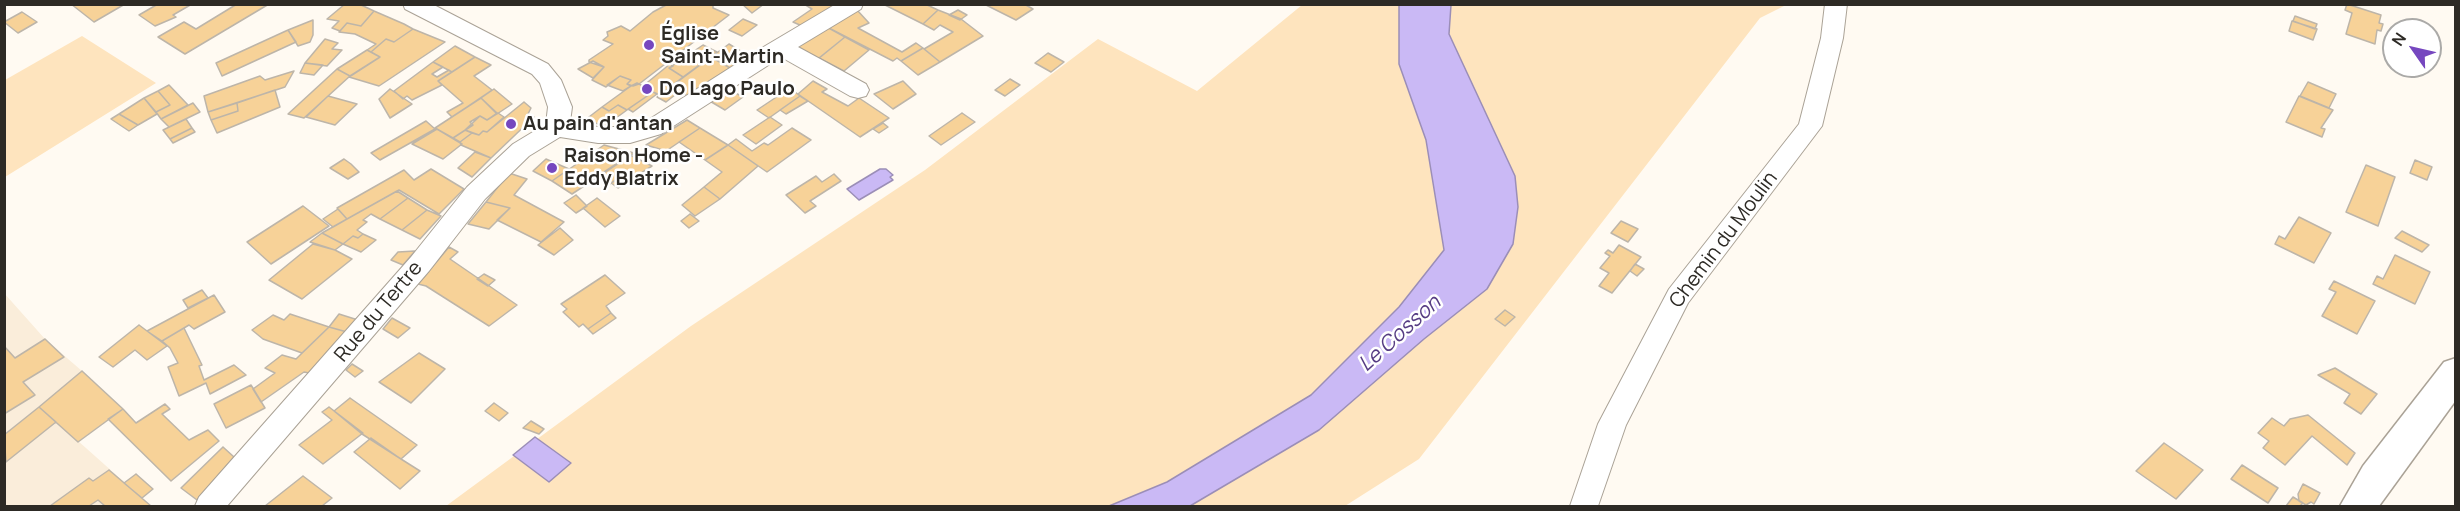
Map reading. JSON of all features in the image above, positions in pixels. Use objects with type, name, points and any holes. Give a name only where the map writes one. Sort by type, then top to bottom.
[{"type":"main road","points":[[2359,507],[2376,478],[2456,372]]},
{"type":"street","points":[[419,6],[540,69],[555,92],[560,107],[557,128],[619,135],[653,128],[853,4]]},
{"type":"street","name":"Chemin du Moulin","points":[[1584,507],[1612,424],[1678,296],[1810,126],[1832,38],[1836,4]]},
{"type":"street","points":[[781,47],[858,90]]},
{"type":"street","name":"Rue du Tertre","points":[[209,507],[412,273],[476,193],[521,150],[557,128]]},
{"type":"shaded area","points":[[1302,5],[1786,5],[1760,18],[1419,459],[1345,506],[446,506],[691,326],[925,170],[1098,39],[1197,91]]},
{"type":"shaded area","points":[[82,36],[156,83],[5,177],[5,80]]},
{"type":"shaded area","points":[[4,293],[45,339],[82,371],[40,407],[151,506],[5,506]]},
{"type":"water","name":"Le Cosson","points":[[1399,5],[1451,5],[1449,34],[1515,176],[1518,207],[1513,244],[1487,289],[1424,339],[1319,430],[1190,506],[1109,506],[1167,482],[1311,395],[1399,307],[1444,250],[1426,140],[1399,64]]},
{"type":"water","points":[[880,169],[886,169],[893,175],[890,177],[893,180],[859,200],[847,189]]},
{"type":"water","points":[[535,437],[571,463],[549,482],[513,455]]},
{"type":"building","points":[[71,4],[125,4],[94,22]]},
{"type":"building","points":[[158,4],[192,4],[173,15],[176,17],[155,26],[139,15]]},
{"type":"building","points":[[237,4],[269,4],[185,54],[158,37],[184,22],[196,29]]},
{"type":"building","points":[[345,4],[359,4],[374,11],[361,26],[347,23],[340,31],[332,28],[339,21],[327,19]]},
{"type":"building","name":"Église Saint-Martin","points":[[668,4],[713,4],[713,8],[729,15],[639,84],[633,86],[627,84],[631,80],[620,76],[606,87],[592,80],[604,67],[589,62],[589,60],[613,44],[603,40],[608,36],[607,32],[621,26],[630,31],[653,12]]},
{"type":"building","points":[[742,4],[764,4],[752,13]]},
{"type":"building","points":[[804,4],[842,4],[802,26],[793,22],[812,9]]},
{"type":"building","points":[[883,4],[925,4],[938,10],[923,24]]},
{"type":"building","points":[[984,4],[1024,4],[1033,9],[1016,20]]},
{"type":"building","points":[[2347,4],[2381,15],[2379,23],[2382,24],[2382,28],[2381,31],[2377,30],[2375,44],[2346,34],[2352,13],[2345,10]]},
{"type":"building","points":[[857,10],[869,23],[858,28],[902,52],[916,43],[923,48],[901,61],[897,58],[893,61],[825,26]]},
{"type":"building","points":[[938,10],[961,19],[983,36],[940,62],[924,49],[953,32],[940,25],[934,30],[923,24]]},
{"type":"building","points":[[958,10],[967,15],[960,20],[949,15]]},
{"type":"building","points":[[374,11],[413,29],[394,42],[386,39],[371,52],[367,50],[376,44],[355,34],[339,32],[347,23],[361,26]]},
{"type":"building","points":[[22,12],[37,22],[18,33],[4,22]]},
{"type":"building","points":[[2295,16],[2317,24],[2315,29],[2293,21]]},
{"type":"building","points":[[743,19],[757,25],[742,36],[729,30]]},
{"type":"building","points":[[313,20],[313,35],[310,42],[298,46],[288,30]]},
{"type":"building","points":[[2292,21],[2317,29],[2313,40],[2289,31]]},
{"type":"building","points":[[825,26],[845,37],[818,59],[793,47]]},
{"type":"building","points":[[413,29],[445,42],[379,86],[349,77],[380,57],[371,52],[386,39],[394,42]]},
{"type":"building","points":[[288,30],[296,42],[222,76],[216,63]]},
{"type":"building","points":[[845,37],[869,50],[844,71],[819,58]]},
{"type":"building","points":[[325,39],[338,43],[332,49],[342,50],[327,66],[305,63]]},
{"type":"building","points":[[729,44],[747,55],[730,68],[711,57]]},
{"type":"building","points":[[703,45],[717,52],[683,77],[669,68]]},
{"type":"building","points":[[455,46],[475,57],[452,72],[433,62]]},
{"type":"building","points":[[923,48],[940,62],[918,75],[901,61]]},
{"type":"building","points":[[367,50],[380,57],[350,76],[337,69]]},
{"type":"building","points":[[1048,53],[1064,62],[1051,72],[1035,63]]},
{"type":"building","points":[[475,57],[491,65],[474,76],[492,90],[452,117],[447,112],[463,103],[438,81]]},
{"type":"building","points":[[711,57],[730,68],[687,96],[680,91],[666,102],[657,97]]},
{"type":"building","points":[[593,61],[604,67],[593,78],[578,69]]},
{"type":"building","points":[[433,62],[443,67],[432,74],[437,77],[449,70],[452,72],[438,81],[442,85],[412,100],[407,96],[403,99],[394,91]]},
{"type":"building","points":[[305,63],[323,65],[314,75],[300,73]]},
{"type":"building","name":"Do Lago Paulo","points":[[670,64],[673,66],[669,68],[683,77],[660,95],[653,92],[627,110],[618,105],[609,111],[602,107],[631,86],[637,83],[643,86]]},
{"type":"building","points":[[337,69],[350,76],[304,118],[288,114]]},
{"type":"building","points":[[294,71],[285,87],[208,112],[204,96],[260,76],[265,80]]},
{"type":"building","points":[[620,76],[631,80],[627,84],[631,86],[623,91],[607,85]]},
{"type":"building","points":[[1010,79],[1020,85],[1005,96],[995,90]]},
{"type":"building","points":[[813,81],[827,89],[822,92],[848,106],[859,98],[889,118],[860,137],[798,94]]},
{"type":"building","points":[[903,81],[916,94],[893,109],[874,94]]},
{"type":"building","points":[[2308,82],[2336,94],[2329,108],[2300,96]]},
{"type":"building","points":[[169,85],[188,105],[161,119],[156,112],[170,105],[158,91]]},
{"type":"building","points":[[726,88],[743,97],[725,110],[708,100]]},
{"type":"building","points":[[790,88],[800,96],[769,118],[757,110]]},
{"type":"building","points":[[390,89],[412,104],[390,118],[379,99]]},
{"type":"building","points":[[494,89],[512,104],[497,114],[481,98]]},
{"type":"building","points":[[275,90],[280,107],[217,133],[211,120],[238,111],[237,103]]},
{"type":"building","points":[[158,91],[170,105],[156,112],[144,98]]},
{"type":"building","points":[[653,92],[657,94],[633,112],[628,109]]},
{"type":"building","points":[[328,96],[357,104],[335,125],[306,117]]},
{"type":"building","points":[[800,96],[808,101],[786,114],[780,110]]},
{"type":"building","points":[[2299,96],[2333,110],[2321,128],[2325,129],[2322,137],[2286,122]]},
{"type":"building","points":[[144,98],[157,114],[138,125],[119,114]]},
{"type":"building","points":[[481,98],[497,113],[487,120],[480,116],[470,122],[473,125],[453,138],[435,128]]},
{"type":"building","name":"Au pain d'antan","points":[[524,102],[531,108],[528,114],[534,117],[491,158],[461,145],[460,142],[472,133],[479,135],[483,131],[487,132]]},
{"type":"building","points":[[193,103],[200,112],[169,127],[161,119]]},
{"type":"building","points":[[237,103],[238,111],[211,120],[208,112]]},
{"type":"building","points":[[618,105],[627,110],[605,126],[585,120],[602,107],[609,111]]},
{"type":"building","points":[[498,113],[504,117],[487,132],[483,131],[479,135],[465,130],[480,116],[487,120]]},
{"type":"building","points":[[962,113],[975,122],[941,145],[929,136]]},
{"type":"building","points":[[119,114],[138,125],[129,131],[111,119]]},
{"type":"building","points":[[770,117],[782,125],[756,144],[743,135]]},
{"type":"building","points":[[186,119],[192,128],[170,139],[163,130]]},
{"type":"building","points":[[687,120],[700,128],[666,151],[646,145]]},
{"type":"building","points":[[426,121],[435,129],[380,160],[371,153]]},
{"type":"building","points":[[883,123],[888,127],[879,133],[873,129]]},
{"type":"building","points":[[192,128],[195,132],[173,143],[170,139]]},
{"type":"building","points":[[700,128],[728,145],[705,160],[679,142]]},
{"type":"building","points":[[792,128],[811,140],[767,172],[728,145],[736,139],[752,151],[764,143],[768,145]]},
{"type":"building","points":[[437,129],[462,144],[443,159],[412,144]]},
{"type":"building","points":[[465,130],[472,133],[460,142],[453,138]]},
{"type":"building","points":[[604,145],[634,153],[572,194],[552,181]]},
{"type":"building","points":[[728,145],[758,166],[720,199],[704,187],[722,172],[705,160]]},
{"type":"building","points":[[475,152],[491,158],[472,177],[458,168]]},
{"type":"building","points":[[630,155],[652,166],[635,177],[628,172],[607,186],[598,176]]},
{"type":"building","points":[[344,159],[359,172],[348,179],[330,168]]},
{"type":"building","points":[[546,159],[569,169],[552,181],[533,171]]},
{"type":"building","points":[[2415,160],[2432,167],[2427,180],[2410,173]]},
{"type":"building","points":[[2366,165],[2395,177],[2378,226],[2346,212]]},
{"type":"building","points":[[431,169],[464,189],[439,214],[399,190],[347,219],[337,208],[404,170],[414,180]]},
{"type":"building","points":[[628,172],[635,177],[618,188],[611,183]]},
{"type":"building","points":[[509,173],[527,179],[514,195],[564,222],[541,242],[497,220],[510,208],[486,202]]},
{"type":"building","points":[[834,174],[841,181],[810,201],[816,206],[805,213],[786,195],[816,176],[822,182]]},
{"type":"building","points":[[704,187],[720,199],[695,216],[682,205]]},
{"type":"building","points":[[397,191],[408,198],[380,219],[371,214],[363,220],[367,222],[357,230],[363,234],[358,238],[353,236],[343,244],[322,233]]},
{"type":"building","points":[[576,195],[587,206],[576,213],[564,203]]},
{"type":"building","points":[[408,198],[427,210],[402,230],[380,219]]},
{"type":"building","points":[[597,198],[620,216],[605,227],[583,208]]},
{"type":"building","points":[[486,202],[510,208],[489,229],[468,224]]},
{"type":"building","points":[[303,206],[329,226],[271,264],[247,242]]},
{"type":"building","points":[[338,209],[347,219],[333,227],[323,219]]},
{"type":"building","points":[[427,210],[441,216],[420,239],[402,230]]},
{"type":"building","points":[[690,214],[699,221],[689,228],[681,221]]},
{"type":"building","points":[[2299,217],[2331,233],[2314,263],[2275,244],[2279,236],[2285,239]]},
{"type":"building","points":[[1621,221],[1638,229],[1628,242],[1611,233]]},
{"type":"building","points":[[560,228],[573,240],[554,255],[538,245]]},
{"type":"building","points":[[2402,231],[2429,245],[2422,252],[2395,238]]},
{"type":"building","points":[[322,233],[343,244],[335,250],[310,242]]},
{"type":"building","points":[[363,234],[376,240],[361,252],[343,244],[353,236],[358,238]]},
{"type":"building","points":[[313,244],[335,250],[352,259],[302,299],[269,280]]},
{"type":"building","points":[[1619,245],[1641,257],[1612,293],[1599,286],[1609,273],[1600,268],[1610,256],[1605,253],[1608,250],[1613,253]]},
{"type":"building","points":[[449,247],[458,252],[450,259],[517,305],[489,326],[426,286],[418,284]]},
{"type":"building","points":[[415,251],[403,265],[391,260],[398,252]]},
{"type":"building","points":[[2395,255],[2430,272],[2415,304],[2373,284],[2377,276],[2383,279]]},
{"type":"building","points":[[1635,264],[1644,269],[1637,276],[1630,271]]},
{"type":"building","points":[[484,274],[495,280],[488,286],[477,279]]},
{"type":"building","points":[[605,275],[625,293],[606,306],[611,313],[588,329],[583,324],[579,327],[563,312],[567,309],[561,304]]},
{"type":"building","points":[[2334,281],[2375,301],[2357,334],[2322,316],[2336,292],[2329,289]]},
{"type":"building","points":[[202,290],[208,298],[188,308],[183,300]]},
{"type":"building","points":[[214,295],[225,312],[194,329],[189,325],[162,341],[147,331]]},
{"type":"building","points":[[1505,310],[1515,317],[1505,326],[1495,319]]},
{"type":"building","points":[[611,313],[616,318],[593,334],[588,329]]},
{"type":"building","points":[[290,314],[329,327],[302,353],[263,339],[252,330],[273,315],[284,320]]},
{"type":"building","points":[[339,314],[358,320],[347,332],[329,327]]},
{"type":"building","points":[[392,318],[410,328],[398,338],[383,329]]},
{"type":"building","points":[[139,325],[167,346],[147,360],[135,350],[113,367],[99,357]]},
{"type":"building","points":[[329,327],[347,332],[309,373],[304,372],[261,402],[253,389],[275,373],[265,368],[282,355],[296,359]]},
{"type":"building","points":[[184,328],[202,365],[199,366],[204,380],[234,365],[246,375],[210,394],[206,383],[179,396],[168,367],[178,363],[170,348],[162,341]]},
{"type":"building","points":[[45,339],[64,357],[23,382],[35,395],[4,414],[4,346],[15,358]]},
{"type":"building","points":[[419,353],[445,369],[411,403],[379,382]]},
{"type":"building","points":[[352,364],[363,371],[355,377],[346,370]]},
{"type":"building","points":[[2335,368],[2377,394],[2361,414],[2344,403],[2350,394],[2318,375]]},
{"type":"building","points":[[82,371],[123,409],[78,442],[39,407]]},
{"type":"building","points":[[251,385],[265,408],[226,428],[214,404]]},
{"type":"building","points":[[350,398],[417,445],[401,459],[362,434],[334,411]]},
{"type":"building","points":[[494,403],[508,413],[499,421],[485,411]]},
{"type":"building","points":[[165,404],[170,409],[162,414],[189,440],[208,430],[219,441],[171,481],[108,419],[123,409],[136,423]]},
{"type":"building","points":[[39,407],[56,422],[6,462],[4,435]]},
{"type":"building","points":[[329,407],[363,433],[323,464],[299,445],[332,420],[322,412]]},
{"type":"building","points":[[2308,415],[2355,453],[2347,465],[2312,436],[2285,465],[2263,448],[2269,441],[2258,433],[2272,418],[2284,426],[2290,419]]},
{"type":"building","points":[[531,421],[544,429],[539,434],[523,428]]},
{"type":"building","points":[[371,438],[420,471],[400,489],[354,452]]},
{"type":"building","points":[[2164,443],[2203,470],[2176,499],[2136,471]]},
{"type":"building","points":[[223,447],[234,457],[197,500],[181,488]]},
{"type":"building","points":[[2242,465],[2278,488],[2268,503],[2231,479]]},
{"type":"building","points":[[109,470],[151,506],[105,506],[98,500],[89,506],[50,506],[89,478],[93,481]]},
{"type":"building","points":[[136,474],[153,489],[142,498],[124,483]]},
{"type":"building","points":[[303,476],[332,498],[322,506],[265,506]]},
{"type":"building","points":[[2303,484],[2320,493],[2314,504],[2311,502],[2306,505],[2299,501],[2298,494]]},
{"type":"building","points":[[2293,497],[2303,503],[2300,506],[2286,506]]},
{"type":"place","name":"Église Saint-Martin","points":[[649,45]]},
{"type":"place","name":"Do Lago Paulo","points":[[647,89]]},
{"type":"place","name":"Au pain d'antan","points":[[511,124]]},
{"type":"place","name":"Raison Home - Eddy Blatrix","points":[[552,168]]}]
